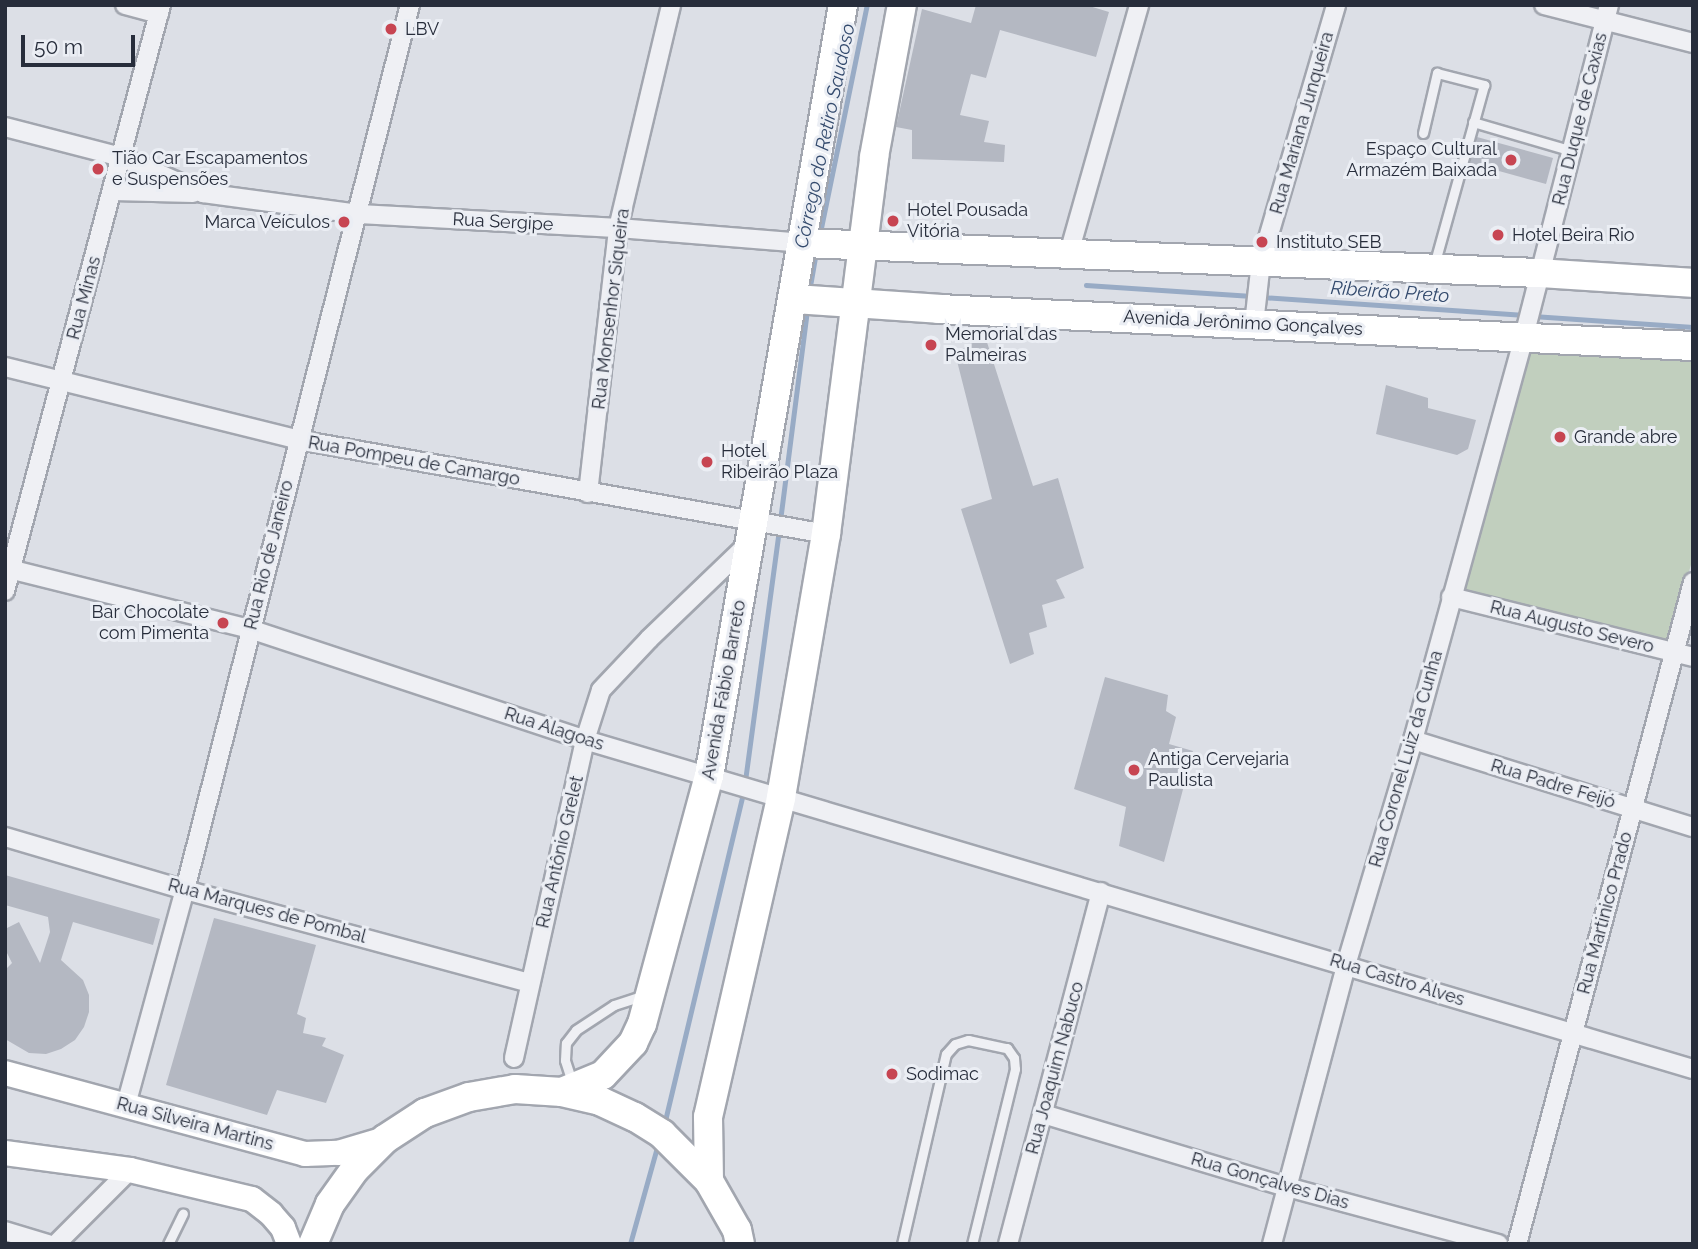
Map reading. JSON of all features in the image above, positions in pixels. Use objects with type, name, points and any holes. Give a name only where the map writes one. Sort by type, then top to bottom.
[{"type":"main road","name":"Avenida Fábio Barreto","points":[[568,1089],[603,1075],[623,1057],[642,1024],[712,777],[800,300],[843,5]]},
{"type":"main road","points":[[709,1181],[708,1116],[773,795],[822,533],[857,246],[902,5]]},
{"type":"main road","points":[[809,243],[1069,253],[1259,269],[1433,270],[1538,280],[1693,283]]},
{"type":"main road","name":"Avenida Jerônimo Gonçalves","points":[[800,300],[1526,329],[1693,346]]},
{"type":"main road","name":"Rua Silveira Martins","points":[[5,1073],[305,1154],[338,1153],[385,1139]]},
{"type":"main road","points":[[313,1244],[330,1204],[355,1169],[385,1139],[425,1113],[469,1097],[515,1089],[568,1089],[635,1117],[687,1155],[709,1181],[737,1230],[740,1244]]},
{"type":"main road","points":[[5,1153],[130,1170],[252,1199],[283,1228],[289,1244]]},
{"type":"street","points":[[125,5],[160,9]]},
{"type":"street","name":"Rua Rio de Janeiro","points":[[126,1105],[185,890],[410,5]]},
{"type":"street","name":"Rua Monsenhor Siqueira","points":[[588,493],[618,228],[671,5]]},
{"type":"street","points":[[1069,253],[1139,5]]},
{"type":"street","name":"Rua Mariana Junqueira","points":[[1255,318],[1259,269],[1336,5]]},
{"type":"street","points":[[1544,5],[1607,13],[1693,43]]},
{"type":"street","name":"Rua Minas","points":[[5,591],[8,569],[113,191],[160,9]]},
{"type":"street","name":"Rua Duque de Caxias","points":[[1538,280],[1607,13]]},
{"type":"street","name":"Rua Sergipe","points":[[5,127],[121,157],[203,193]]},
{"type":"street","name":"Rua Sergipe","points":[[113,191],[203,193],[359,214],[618,228],[809,243]]},
{"type":"street","name":"Rua Coronel Luiz da Cunha","points":[[1272,1244],[1346,965],[1413,740],[1538,280]]},
{"type":"street","name":"Rua Pompeu de Camargo","points":[[5,367],[299,440],[588,493],[757,529],[822,533]]},
{"type":"street","name":"Rua Antônio Grelet","points":[[514,1058],[585,740],[601,690],[757,529]]},
{"type":"street","name":"Rua Alagoas","points":[[8,569],[250,629],[585,740],[1101,892]]},
{"type":"street","name":"Rua Martinico Prado","points":[[1517,1244],[1672,652],[1693,582]]},
{"type":"street","name":"Rua Augusto Severo","points":[[1451,597],[1693,657]]},
{"type":"street","name":"Rua Padre Feijó","points":[[1413,740],[1693,827]]},
{"type":"street","name":"Rua Marques de Pombal","points":[[5,836],[185,890],[530,983]]},
{"type":"street","name":"Rua Castro Alves","points":[[1101,892],[1693,1069]]},
{"type":"street","name":"Rua Joaquim Nabuco","points":[[1008,1244],[1101,892]]},
{"type":"street","name":"Rua Gonçalves Dias","points":[[1043,1114],[1287,1187],[1498,1244]]},
{"type":"street","points":[[56,1244],[130,1170]]},
{"type":"street","points":[[5,1231],[48,1244]]},
{"type":"lane","points":[[1423,132],[1437,73],[1484,85],[1433,270]]},
{"type":"lane","points":[[1473,122],[1572,151]]},
{"type":"lane","points":[[568,1089],[566,1043],[576,1030],[614,1005],[650,993]]},
{"type":"lane","points":[[902,1244],[946,1055],[955,1044],[968,1040],[1007,1048],[1014,1058],[1015,1069],[972,1244]]},
{"type":"lane","points":[[168,1244],[183,1213]]},
{"type":"green space","points":[[1529,345],[1693,354],[1693,558],[1668,642],[1461,590]]},
{"type":"building","points":[[976,5],[1086,5],[1109,12],[1096,57],[1000,30],[986,78],[971,74],[960,115],[989,121],[984,142],[1005,145],[1004,162],[912,159],[912,130],[896,127],[922,9],[971,23]]},
{"type":"building","name":"Espaço Cultural Armazém Baixada","points":[[1477,137],[1553,158],[1546,184],[1470,163]]},
{"type":"building","points":[[985,336],[1033,486],[1058,478],[1084,568],[1056,580],[1065,598],[1042,605],[1047,627],[1029,633],[1034,654],[1010,664],[961,509],[992,499],[955,353]]},
{"type":"building","points":[[1386,385],[1428,398],[1428,408],[1476,420],[1468,449],[1457,455],[1376,434]]},
{"type":"building","name":"Antiga Cervejaria Paulista","points":[[1105,677],[1168,695],[1166,711],[1176,717],[1169,744],[1193,751],[1164,862],[1119,846],[1126,807],[1074,789]]},
{"type":"building","points":[[5,875],[160,919],[153,945],[73,922],[61,960],[83,980],[89,995],[89,1012],[84,1027],[75,1040],[46,1054],[29,1053],[5,1039],[5,970],[12,963],[5,949],[5,929],[19,922],[40,963],[50,932],[48,917],[5,905]]},
{"type":"building","points":[[214,918],[316,945],[297,1014],[306,1018],[303,1033],[326,1038],[322,1046],[344,1055],[326,1103],[277,1090],[267,1115],[166,1085]]},
{"type":"waterway","name":"Córrego do Retiro Saudoso","points":[[820,233],[867,5]]},
{"type":"waterway","name":"Córrego do Retiro Saudoso","points":[[809,292],[816,252]]},
{"type":"waterway","name":"Ribeirão Preto","points":[[1086,285],[1252,296]]},
{"type":"waterway","name":"Ribeirão Preto","points":[[1261,297],[1524,315]]},
{"type":"waterway","points":[[780,521],[807,311]]},
{"type":"waterway","name":"Ribeirão Preto","points":[[1533,316],[1693,327]]},
{"type":"waterway","points":[[745,781],[779,530]]},
{"type":"waterway","points":[[664,1125],[743,793]]},
{"type":"waterway","points":[[630,1244],[658,1144]]},
{"type":"place","name":"LBV","points":[[391,29]]},
{"type":"place","name":"Espaço Cultural Armazém Baixada","points":[[1511,160]]},
{"type":"place","name":"Tião Car Escapamentos e Suspensões","points":[[98,169]]},
{"type":"place","name":"Hotel Pousada Vitória","points":[[893,221]]},
{"type":"place","name":"Marca Veículos","points":[[344,222]]},
{"type":"place","name":"Hotel Beira Rio","points":[[1498,235]]},
{"type":"place","name":"Instituto SEB","points":[[1262,242]]},
{"type":"place","name":"Memorial das Palmeiras","points":[[931,345]]},
{"type":"place","name":"Grande abre","points":[[1560,437]]},
{"type":"place","name":"Hotel Ribeirão Plaza","points":[[707,462]]},
{"type":"place","name":"Bar Chocolate com Pimenta","points":[[223,623]]},
{"type":"place","name":"Antiga Cervejaria Paulista","points":[[1134,770]]},
{"type":"place","name":"Sodimac","points":[[892,1074]]}]
